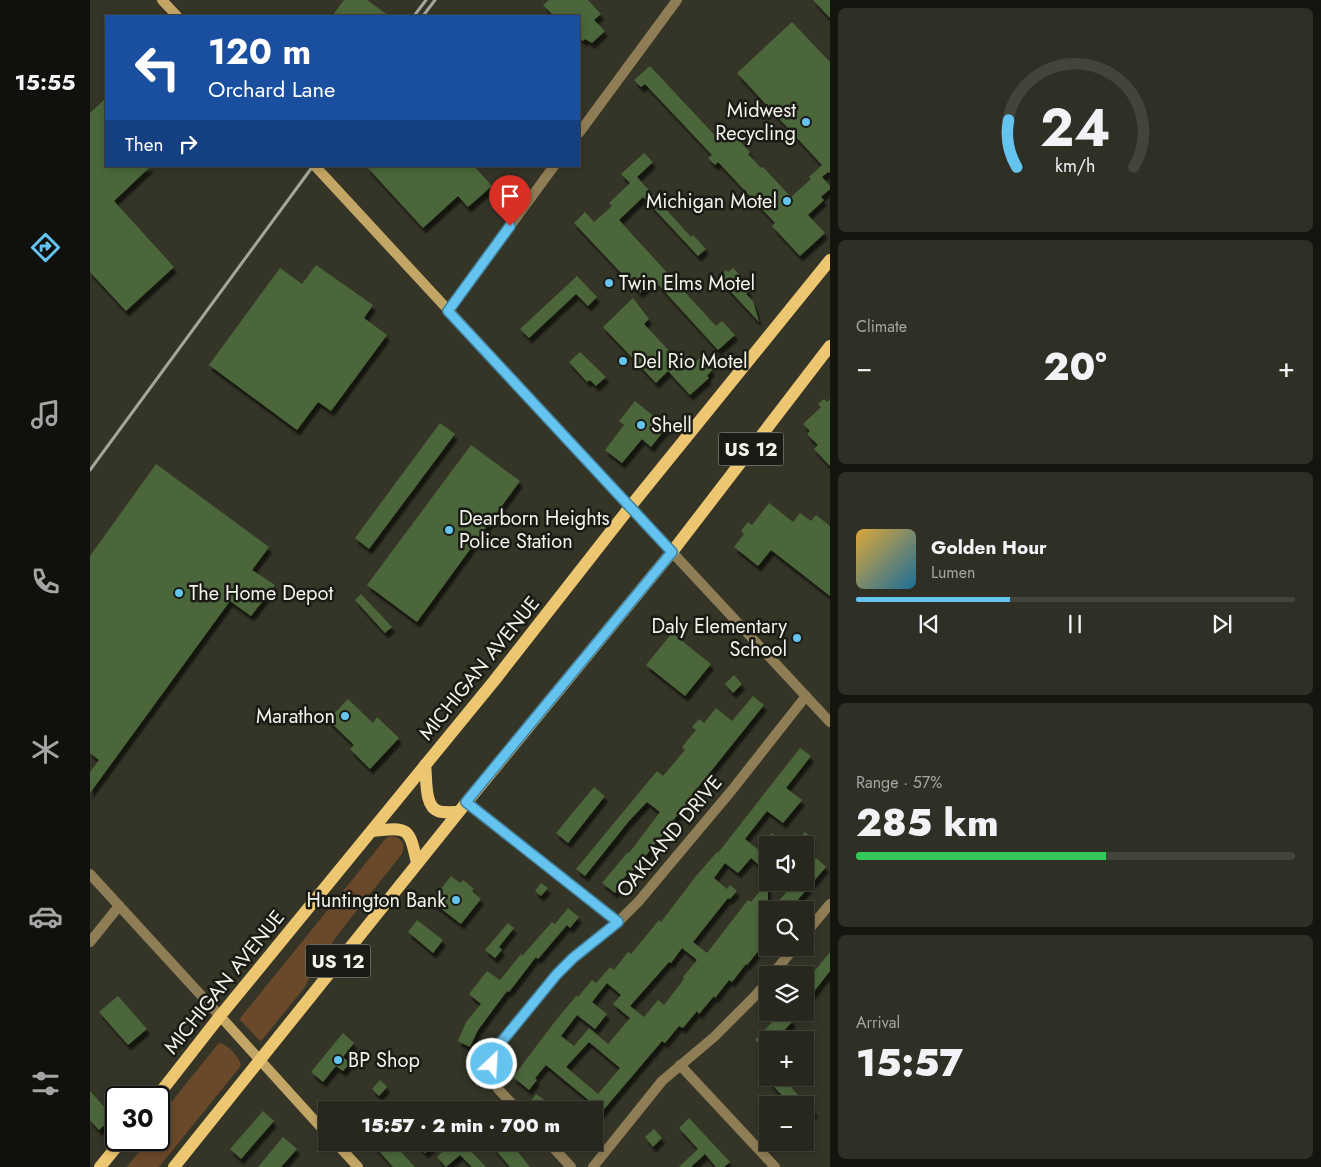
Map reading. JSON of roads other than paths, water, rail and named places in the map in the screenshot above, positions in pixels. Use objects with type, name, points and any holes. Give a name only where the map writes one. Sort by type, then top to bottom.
[{"type":"main road","points":[[162,0],[176,15]]},
{"type":"main road","points":[[317,167],[672,552]]},
{"type":"main road","name":"MICHIGAN AVENUE","points":[[165,1086],[220,1016],[494,681],[630,507],[830,260]]},
{"type":"main road","name":"US 12","points":[[174,1167],[462,807],[672,552],[830,346]]},
{"type":"main road","points":[[426,765],[427,798],[431,806],[438,811],[462,807]]},
{"type":"main road","points":[[372,831],[395,828],[404,830],[410,835],[417,864]]},
{"type":"main road","points":[[220,1016],[318,1124]]},
{"type":"main road","points":[[100,1167],[113,1151]]},
{"type":"main road","points":[[343,1151],[358,1167]]},
{"type":"street","points":[[580,132],[677,0]]},
{"type":"street","points":[[448,311],[553,167]]},
{"type":"street","points":[[672,552],[830,722]]},
{"type":"street","name":"OAKLAND DRIVE","points":[[509,1101],[498,1089],[492,1076],[492,1064],[498,1046],[557,974],[639,902],[806,696]]},
{"type":"street","points":[[462,807],[618,922]]},
{"type":"street","points":[[90,874],[220,1016]]},
{"type":"street","points":[[814,923],[830,904]]},
{"type":"street","points":[[90,942],[119,906]]},
{"type":"street","points":[[779,966],[787,956]]},
{"type":"street","points":[[593,1167],[662,1081],[714,1037],[759,991]]},
{"type":"street","points":[[680,1065],[773,1165]]},
{"type":"street","points":[[556,1151],[571,1167]]},
{"type":"railway","points":[[415,15],[426,0]]},
{"type":"railway","points":[[424,15],[435,0]]},
{"type":"railway","points":[[90,470],[312,167]]},
{"type":"place","name":"Midwest Recycling","points":[[806,122]]},
{"type":"place","name":"Michigan Motel","points":[[787,201]]},
{"type":"place","name":"Twin Elms Motel","points":[[609,283]]},
{"type":"place","name":"Del Rio Motel","points":[[623,361]]},
{"type":"place","name":"Shell","points":[[641,425]]},
{"type":"place","name":"Dearborn Heights Police Station","points":[[449,530]]},
{"type":"place","name":"The Home Depot","points":[[179,593]]},
{"type":"place","name":"Daly Elementary School","points":[[797,638]]},
{"type":"place","name":"Marathon","points":[[345,716]]},
{"type":"place","name":"Huntington Bank","points":[[456,900]]},
{"type":"place","name":"BP Shop","points":[[338,1060]]}]
